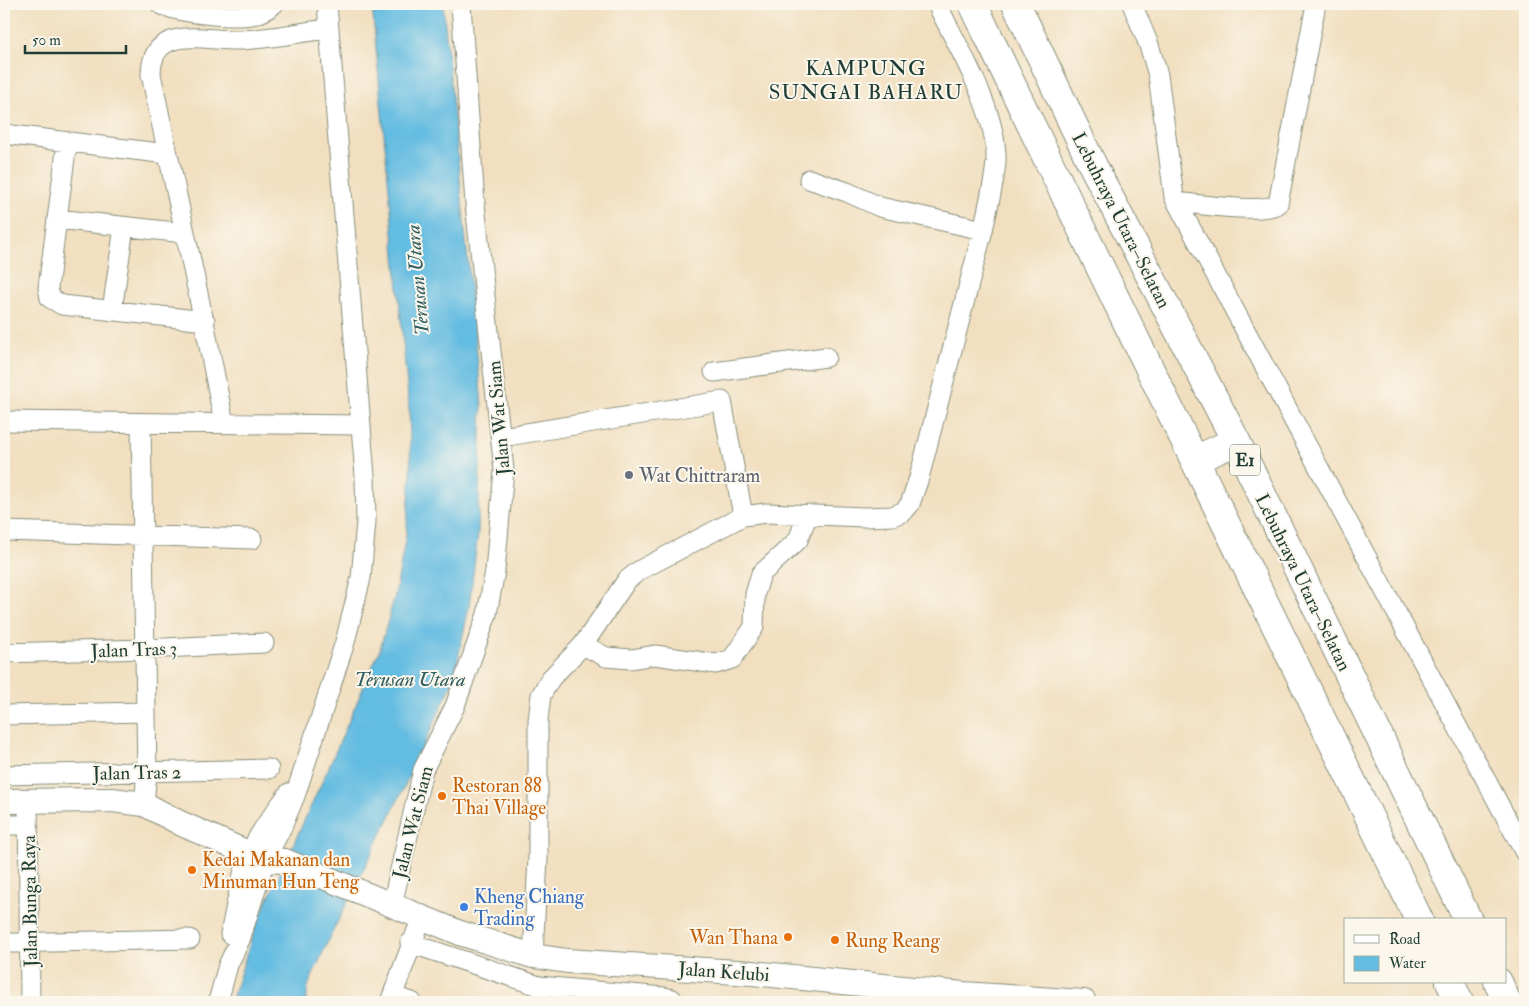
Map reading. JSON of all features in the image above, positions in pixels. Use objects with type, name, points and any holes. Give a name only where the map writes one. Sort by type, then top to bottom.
[{"type":"highway","name":"Lebuhraya Utara–Selatan","points":[[973,4],[1061,189],[1418,918]]},
{"type":"highway","name":"Lebuhraya Utara–Selatan","points":[[1016,4],[1095,170],[1236,441],[1467,918]]},
{"type":"highway","points":[[1195,460],[1236,441]]},
{"type":"highway","points":[[1451,984],[1459,1002]]},
{"type":"main road","points":[[4,800],[112,800],[152,808]]},
{"type":"main road","name":"Jalan Kelubi","points":[[152,808],[182,824],[268,854],[478,939],[533,956],[567,961],[752,973],[963,998],[1084,1002]]},
{"type":"street","points":[[160,4],[194,12],[230,15],[258,14],[274,4]]},
{"type":"street","points":[[218,1002],[228,965],[240,940],[268,854],[300,778],[345,642],[361,578],[366,522],[366,476],[326,4]]},
{"type":"street","name":"Jalan Wat Siam","points":[[383,902],[423,770],[455,706],[487,614],[495,571],[501,516],[504,470],[476,204],[461,4]]},
{"type":"street","points":[[533,956],[538,858],[538,720],[541,694],[551,678],[583,645],[632,575],[744,516],[766,513],[886,517],[903,512],[910,504],[922,468],[983,230],[996,162],[991,124],[985,104],[937,4]]},
{"type":"street","points":[[1134,4],[1158,76],[1172,188],[1177,202],[1525,852]]},
{"type":"street","points":[[1177,202],[1256,209],[1270,208],[1278,204],[1316,4]]},
{"type":"street","points":[[224,424],[205,321],[184,233],[151,74],[154,54],[159,48],[179,38],[239,40],[329,29]]},
{"type":"street","points":[[4,134],[167,154]]},
{"type":"street","points":[[67,143],[48,294],[55,302],[62,305],[205,321]]},
{"type":"street","points":[[809,179],[847,192],[880,207],[983,230]]},
{"type":"street","points":[[58,219],[184,233]]},
{"type":"street","points":[[112,311],[124,227]]},
{"type":"street","points":[[714,372],[826,357]]},
{"type":"street","points":[[501,437],[722,401],[744,516]]},
{"type":"street","points":[[4,421],[361,425]]},
{"type":"street","points":[[141,424],[147,772],[152,808]]},
{"type":"street","points":[[583,645],[606,657],[631,659],[655,654],[716,664],[732,659],[754,627],[755,594],[761,574],[798,540],[808,514]]},
{"type":"street","points":[[4,531],[252,538]]},
{"type":"street","name":"Jalan Tras 3","points":[[4,653],[145,650],[264,643]]},
{"type":"street","points":[[4,715],[146,712]]},
{"type":"street","name":"Jalan Tras 2","points":[[4,775],[269,769]]},
{"type":"street","name":"Jalan Bunga Raya","points":[[28,800],[30,1002]]},
{"type":"street","points":[[4,825],[28,825]]},
{"type":"street","points":[[412,1002],[391,999],[410,943],[422,916]]},
{"type":"street","points":[[4,943],[190,939]]},
{"type":"street","points":[[410,943],[537,994],[564,989],[673,1000]]},
{"type":"street","points":[[564,989],[567,961]]},
{"type":"water","name":"Terusan Utara","points":[[372,4],[443,4],[482,405],[478,533],[469,607],[453,682],[400,796],[330,937],[308,986],[306,1002],[231,1002],[256,925],[328,769],[380,649],[395,595],[406,535],[411,476],[409,408]]},
{"type":"place","name":"Wat Chittraram","points":[[629,475]]},
{"type":"place","name":"Restoran 88 Thai Village","points":[[442,796]]},
{"type":"place","name":"Kedai Makanan dan Minuman Hun Teng","points":[[192,870]]},
{"type":"place","name":"Kheng Chiang Trading","points":[[464,907]]},
{"type":"place","name":"Wan Thana","points":[[788,937]]},
{"type":"place","name":"Rung Reang","points":[[835,940]]},
{"type":"district","name":"KAMPUNG SUNGAI BAHARU","points":[[866,80]]}]
